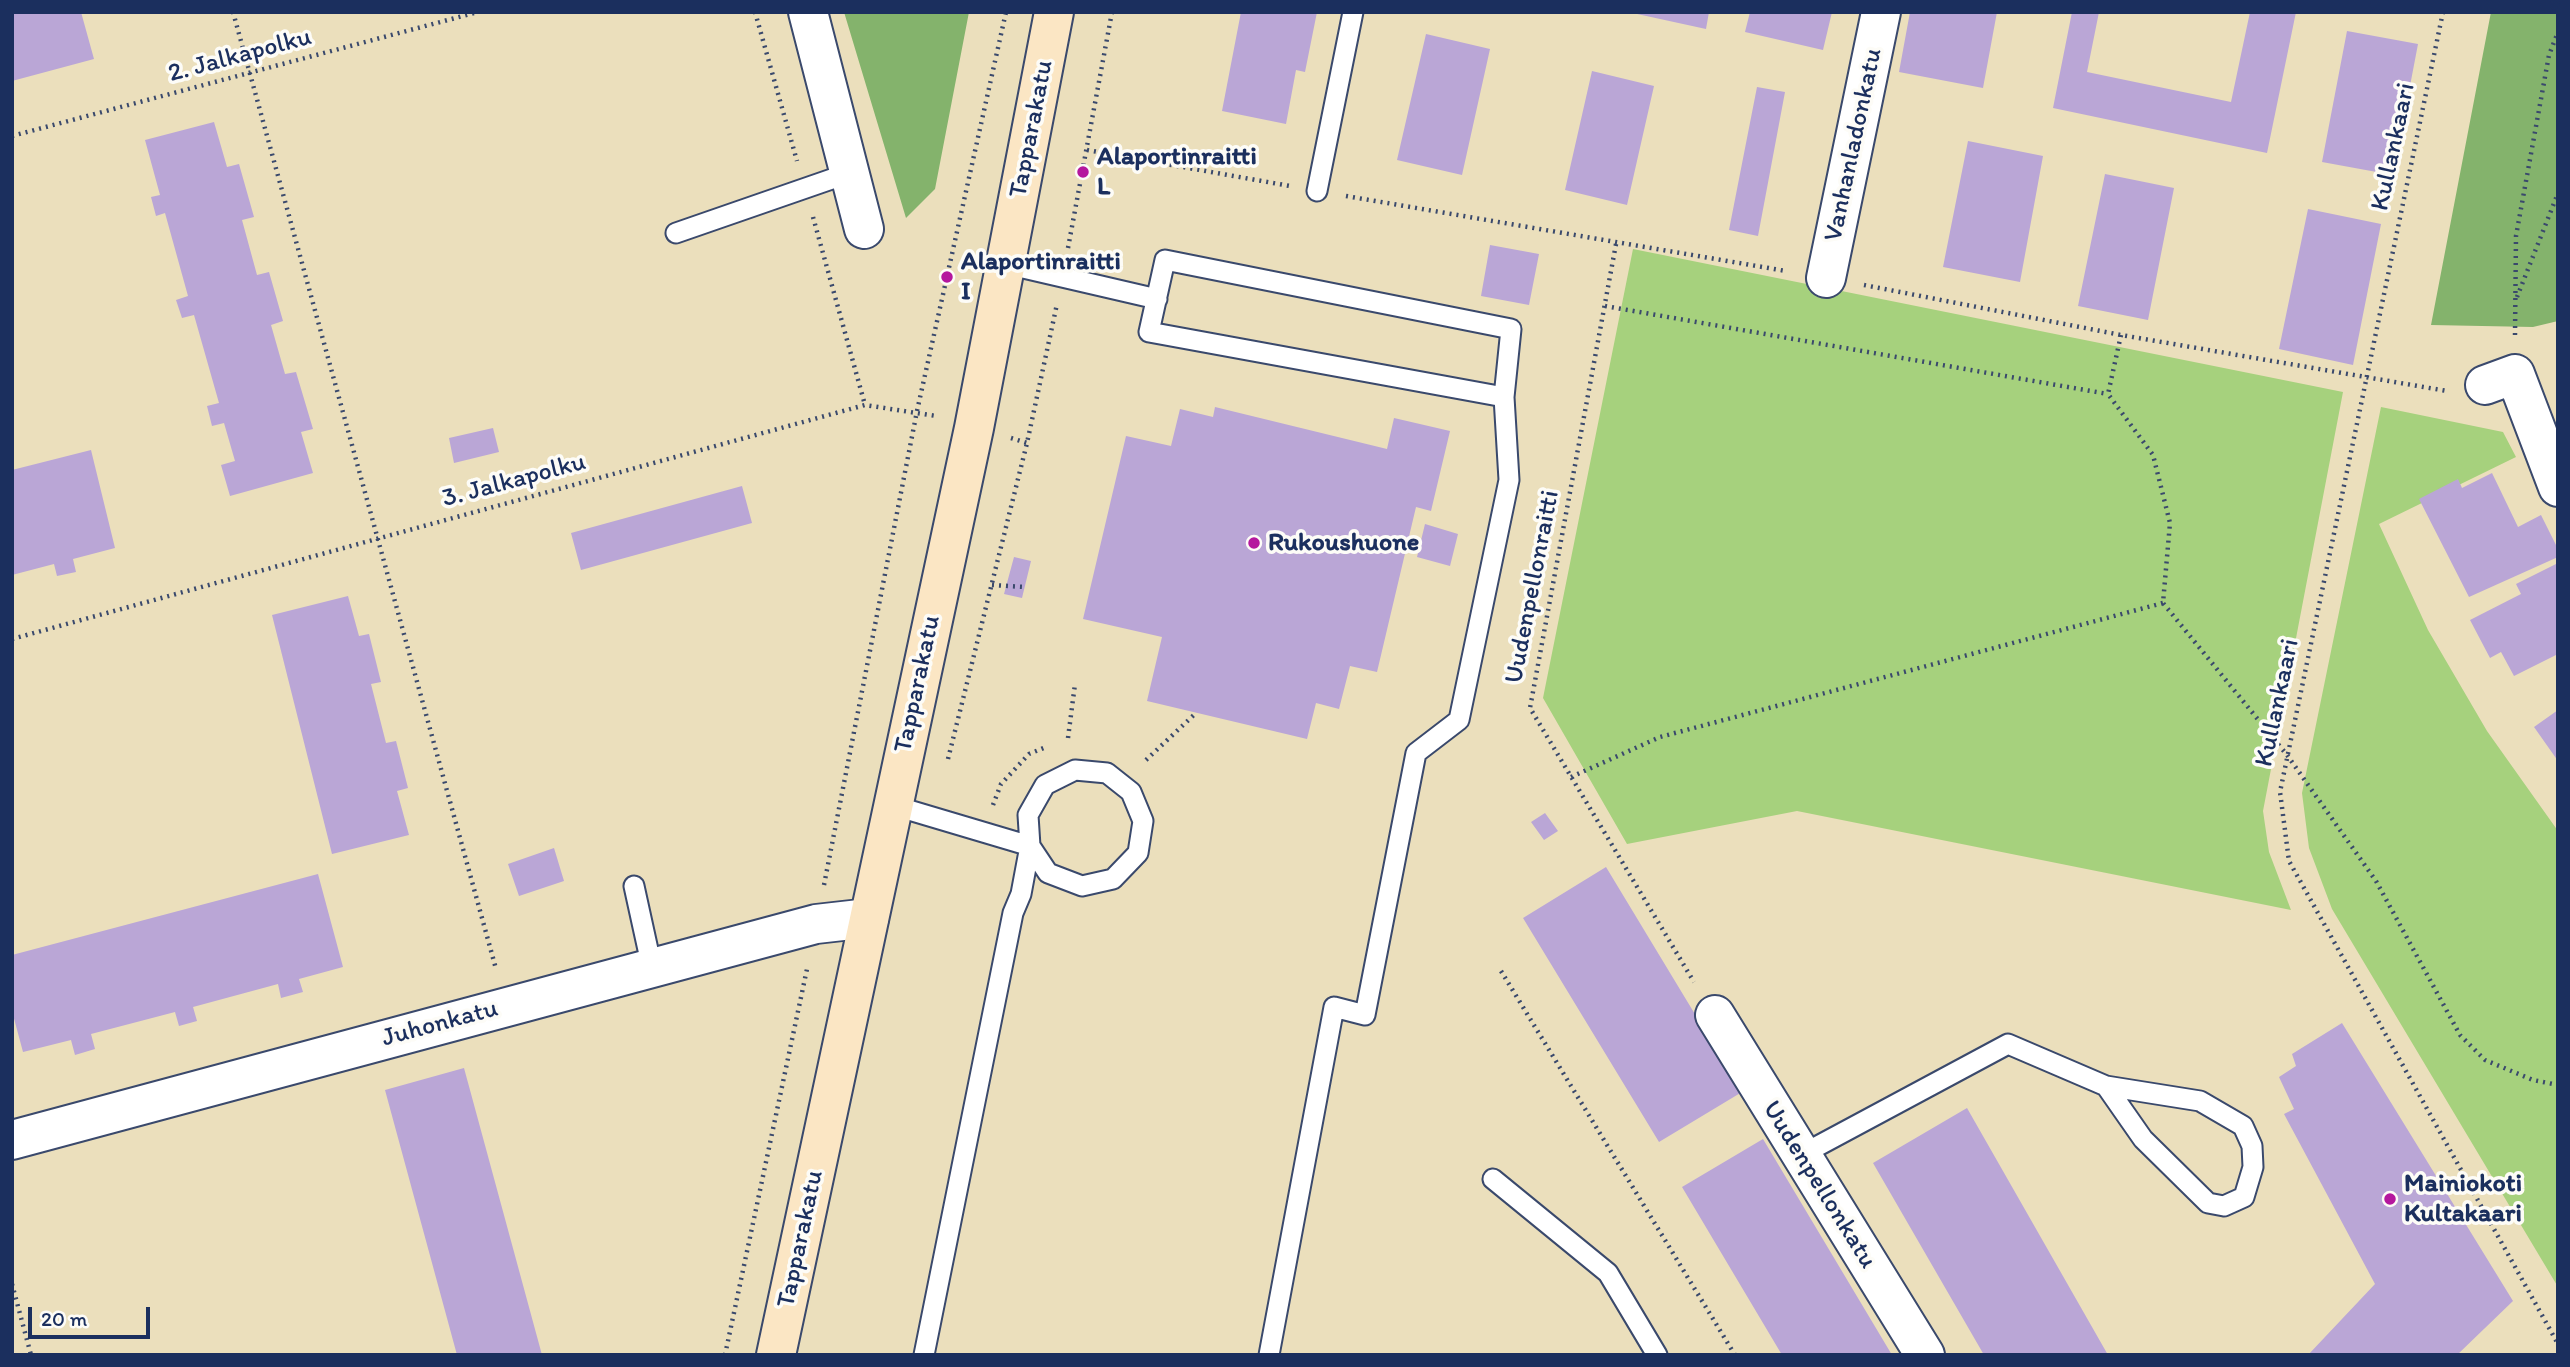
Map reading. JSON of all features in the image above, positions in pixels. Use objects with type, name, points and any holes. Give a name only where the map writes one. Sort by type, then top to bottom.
[{"type":"main road","name":"Tapparakatu","points":[[776,1355],[974,428],[1054,12]]},
{"type":"street","points":[[808,12],[852,172],[864,229]]},
{"type":"street","name":"Vanhanladonkatu","points":[[1826,278],[1881,12]]},
{"type":"street","points":[[2500,379],[2558,487]]},
{"type":"street","name":"Juhonkatu","points":[[12,1140],[816,925],[869,918]]},
{"type":"street","name":"Uudenpellonkatu","points":[[1715,1015],[1924,1355]]},
{"type":"lane","points":[[1317,191],[1353,12]]},
{"type":"lane","points":[[676,233],[852,172]]},
{"type":"lane","points":[[1269,1355],[1334,1007],[1364,1015],[1416,753],[1459,720],[1509,480],[1504,397],[1511,329],[1165,260],[1149,332],[1504,397]]},
{"type":"lane","points":[[1006,264],[1157,299]]},
{"type":"lane","points":[[892,805],[1030,846],[1048,873],[1082,886],[1113,878],[1138,853],[1143,821],[1131,792],[1107,773],[1075,770],[1045,785],[1028,815],[1030,846],[1021,894],[1013,913],[924,1355]]},
{"type":"lane","points":[[634,886],[652,968]]},
{"type":"lane","points":[[1801,1155],[2008,1044],[2106,1086],[2200,1101],[2242,1126],[2252,1146],[2253,1167],[2244,1197],[2224,1206],[2208,1203],[2143,1139],[2106,1086]]},
{"type":"lane","points":[[1493,1179],[1608,1273],[1657,1355]]},
{"type":"path","points":[[233,12],[506,1006]]},
{"type":"path","name":"2. Jalkapolku","points":[[12,136],[478,12]]},
{"type":"path","points":[[725,1355],[816,925],[918,411],[1006,12]]},
{"type":"path","points":[[933,817],[1027,443],[1062,278],[1112,12]]},
{"type":"path","name":"Kullankaari","points":[[2443,12],[2280,792],[2289,861],[2558,1343]]},
{"type":"path","points":[[2500,379],[2515,301],[2516,236],[2549,55],[2558,32]]},
{"type":"path","points":[[2515,301],[2558,193]]},
{"type":"path","name":"Uudenpellonraitti","points":[[1616,244],[1530,708],[1715,1015]]},
{"type":"path","points":[[1605,306],[2108,394],[2153,454],[2169,523],[2163,603],[2287,755],[2376,881],[2460,1035],[2485,1060],[2533,1080],[2558,1085]]},
{"type":"path","points":[[2108,394],[2121,335]]},
{"type":"path","name":"3. Jalkapolku","points":[[12,639],[865,405],[918,411],[1027,443]]},
{"type":"path","points":[[992,584],[1025,587]]},
{"type":"path","points":[[1570,777],[1660,737],[2163,603]]},
{"type":"path","points":[[1068,738],[1075,684]]},
{"type":"path","points":[[1146,760],[1196,713]]},
{"type":"path","points":[[1058,742],[1078,738]]},
{"type":"path","points":[[989,814],[1001,784],[1029,754],[1048,746]]},
{"type":"path","points":[[1138,755],[1146,760],[1152,769]]},
{"type":"path","points":[[1501,971],[1735,1355]]},
{"type":"path","points":[[12,1284],[31,1355]]},
{"type":"green space","points":[[844,12],[969,12],[935,189],[906,218]]},
{"type":"green space","points":[[2491,12],[2558,12],[2558,321],[2533,327],[2431,325]]},
{"type":"green space","points":[[1633,249],[2343,392],[2263,811],[2269,852],[2291,910],[1797,811],[1627,844],[1543,698]]},
{"type":"green space","points":[[2381,407],[2503,432],[2516,457],[2379,524],[2428,630],[2487,731],[2558,831],[2558,1287],[2332,909],[2309,848],[2302,793]]},
{"type":"building","points":[[12,12],[81,12],[94,59],[12,81]]},
{"type":"building","points":[[1241,12],[1317,12],[1305,72],[1296,70],[1286,124],[1222,111]]},
{"type":"building","points":[[1628,12],[1709,12],[1706,29]]},
{"type":"building","points":[[1750,12],[1832,12],[1823,50],[1745,32]]},
{"type":"building","points":[[1910,12],[1997,12],[1983,88],[1899,72]]},
{"type":"building","points":[[2072,12],[2099,12],[2087,72],[2231,102],[2250,12],[2296,12],[2267,153],[2053,108]]},
{"type":"building","points":[[2347,31],[2418,44],[2393,175],[2322,162]]},
{"type":"building","points":[[1426,34],[1490,49],[1462,175],[1397,160]]},
{"type":"building","points":[[1592,71],[1654,86],[1627,205],[1565,190]]},
{"type":"building","points":[[1757,87],[1785,92],[1758,236],[1729,230]]},
{"type":"building","points":[[214,122],[227,167],[239,164],[254,217],[242,220],[257,275],[269,272],[283,321],[271,325],[285,374],[296,372],[313,429],[301,432],[313,473],[230,496],[221,465],[235,461],[224,423],[212,426],[207,406],[219,403],[194,315],[182,318],[176,300],[188,296],[165,213],[156,216],[151,197],[160,195],[145,140]]},
{"type":"building","points":[[1968,141],[2043,156],[2020,282],[1943,267]]},
{"type":"building","points":[[2105,174],[2174,188],[2148,320],[2078,306]]},
{"type":"building","points":[[2308,209],[2381,224],[2353,365],[2279,349]]},
{"type":"building","points":[[1490,245],[1539,254],[1529,305],[1481,296]]},
{"type":"building","name":"Rukoushuone","points":[[1215,407],[1387,449],[1394,418],[1450,431],[1431,511],[1416,507],[1377,672],[1350,666],[1339,709],[1316,703],[1307,739],[1147,701],[1162,637],[1083,619],[1126,436],[1171,446],[1180,409],[1213,417]]},
{"type":"building","points":[[493,428],[499,452],[454,463],[449,438]]},
{"type":"building","points":[[91,450],[115,548],[73,559],[76,572],[57,576],[54,564],[12,575],[12,470]]},
{"type":"building","points":[[2492,473],[2518,527],[2541,515],[2558,549],[2558,557],[2469,597],[2419,499],[2458,479],[2462,488]]},
{"type":"building","points":[[742,486],[752,523],[581,570],[571,533]]},
{"type":"building","points":[[1425,524],[1458,534],[1450,566],[1417,557]]},
{"type":"building","points":[[1014,557],[1031,561],[1022,598],[1004,594]]},
{"type":"building","points":[[2558,563],[2558,654],[2514,676],[2501,652],[2490,658],[2470,620],[2521,594],[2516,584]]},
{"type":"building","points":[[348,596],[359,636],[369,634],[381,682],[371,684],[386,743],[396,741],[408,788],[397,791],[409,835],[332,854],[272,615]]},
{"type":"building","points":[[2558,710],[2558,761],[2534,727]]},
{"type":"building","points":[[1545,813],[1558,831],[1544,840],[1531,822]]},
{"type":"building","points":[[554,848],[564,881],[519,896],[508,864]]},
{"type":"building","points":[[1606,867],[1742,1092],[1659,1142],[1523,918]]},
{"type":"building","points":[[318,874],[343,967],[299,979],[303,992],[281,998],[278,984],[193,1007],[197,1021],[179,1026],[175,1012],[91,1034],[95,1049],[75,1055],[71,1040],[23,1052],[12,1011],[12,955]]},
{"type":"building","name":"Mainiokoti Kultakaari","points":[[2342,1023],[2513,1301],[2457,1355],[2308,1355],[2375,1284],[2284,1114],[2294,1109],[2279,1077],[2296,1066],[2292,1054]]},
{"type":"building","points":[[464,1068],[542,1355],[457,1355],[385,1090]]},
{"type":"building","points":[[1967,1108],[2108,1355],[1984,1355],[1873,1163]]},
{"type":"building","points":[[1763,1139],[1892,1355],[1782,1355],[1682,1187]]},
{"type":"place","name":"Alaportinraitti L","points":[[1083,172]]},
{"type":"place","name":"Alaportinraitti I","points":[[947,277]]},
{"type":"place","name":"Rukoushuone","points":[[1254,543]]},
{"type":"place","name":"Mainiokoti Kultakaari","points":[[2390,1199]]}]
